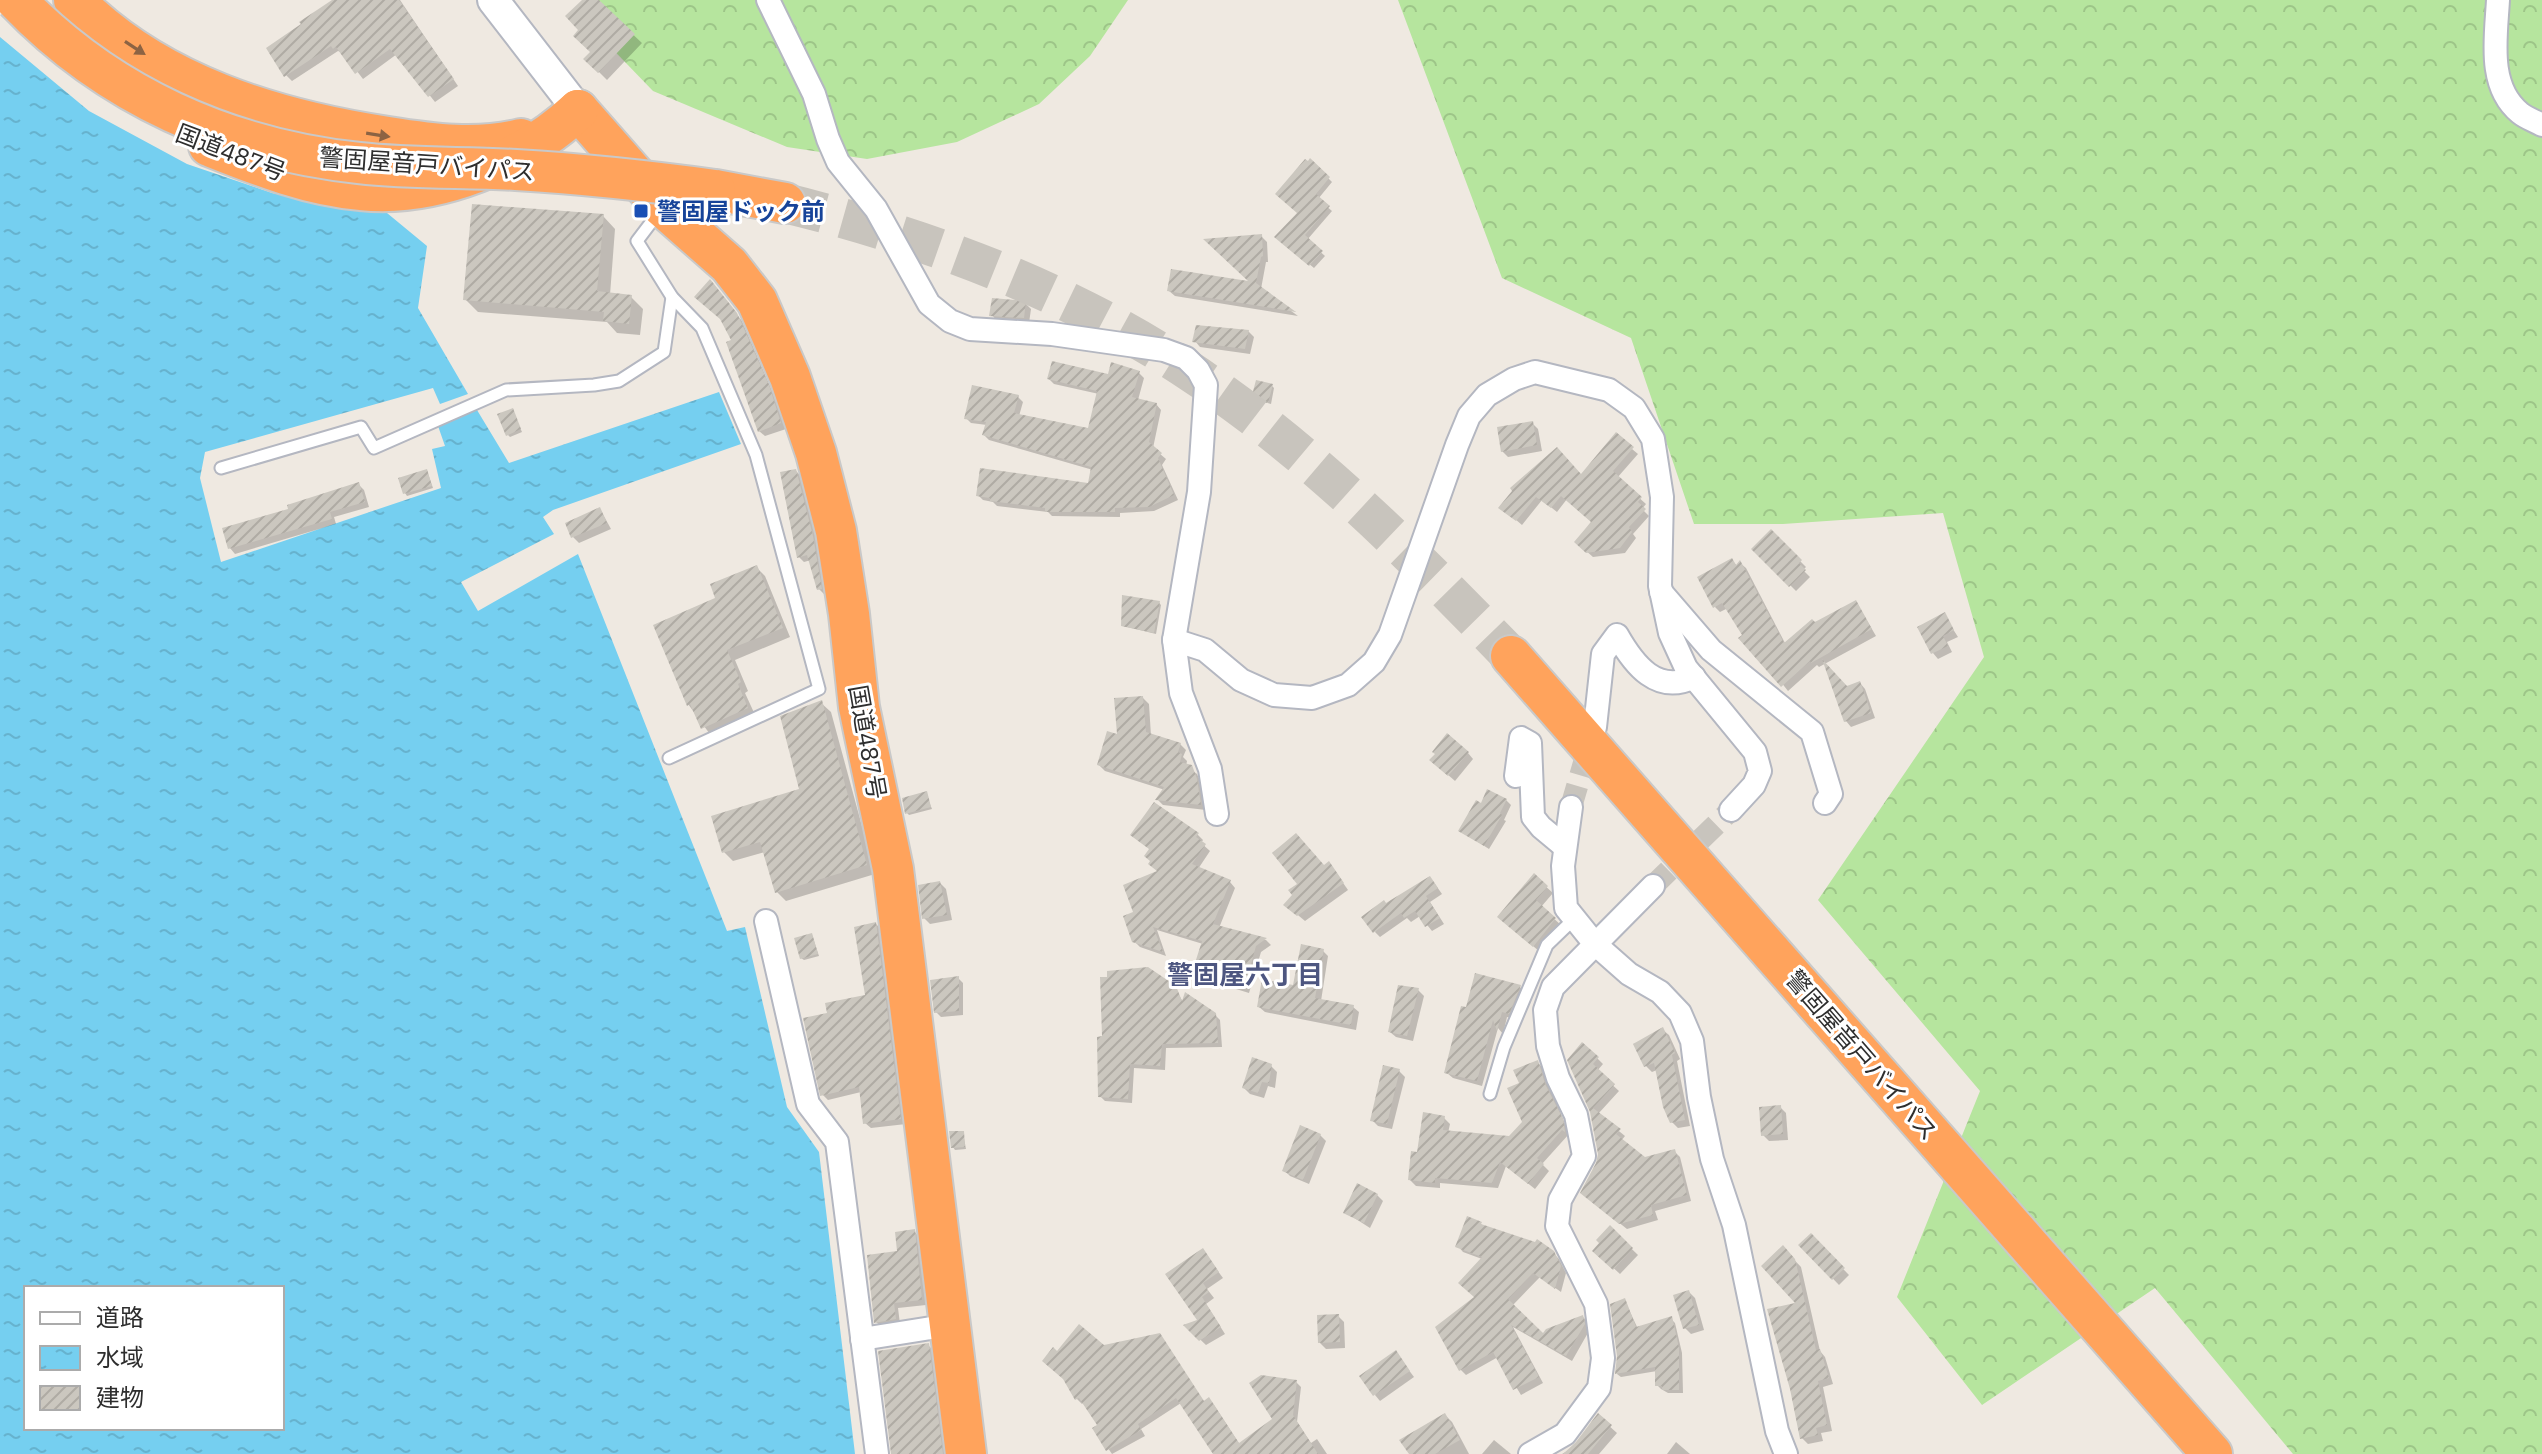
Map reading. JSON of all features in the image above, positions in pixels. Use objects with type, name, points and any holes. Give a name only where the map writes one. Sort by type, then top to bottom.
[{"type":"highway","name":"国道487号","points":[[74,0],[117,36],[173,72],[222,96],[314,123],[421,142],[476,146],[526,138],[578,110],[663,207],[729,265],[757,301],[790,377],[836,531],[859,707],[893,869],[966,1454]]},
{"type":"highway","name":"警固屋音戸バイパス","points":[[9,7],[123,87],[166,111],[207,129],[260,146],[361,164],[586,175],[715,190],[785,203]]},
{"type":"highway","points":[[482,169],[509,159],[539,142],[578,110]]},
{"type":"highway","name":"警固屋音戸バイパス","points":[[1511,656],[2212,1454]]},
{"type":"street","points":[[493,0],[578,110]]},
{"type":"street","points":[[768,0],[814,94],[838,162],[876,209],[929,304],[950,321],[970,329],[1052,334],[1164,350],[1186,358],[1198,370],[1206,385],[1199,492],[1174,640],[1181,693],[1210,769],[1217,814]]},
{"type":"street","points":[[2498,0],[2496,54],[2500,89],[2519,113],[2542,125]]},
{"type":"street","points":[[1174,640],[1205,650],[1241,680],[1274,695],[1312,698],[1348,685],[1374,662],[1390,635],[1469,416],[1487,395],[1514,379],[1535,372],[1609,390],[1634,408],[1653,439],[1662,497],[1661,592],[1670,633],[1686,668],[1755,752],[1760,771],[1754,785],[1731,810]]},
{"type":"street","points":[[1661,592],[1711,650],[1812,732],[1831,794],[1825,803]]},
{"type":"street","points":[[1595,727],[1603,654],[1617,635],[1629,656],[1654,679],[1678,685],[1694,677]]},
{"type":"street","points":[[1516,776],[1521,738],[1530,743],[1533,817],[1565,847]]},
{"type":"street","points":[[1571,807],[1563,866],[1566,908],[1595,944],[1629,974],[1660,992],[1680,1013],[1692,1041],[1699,1097],[1712,1159],[1734,1225],[1777,1431],[1786,1454]]},
{"type":"street","points":[[1530,1454],[1565,1434],[1599,1388],[1603,1358],[1596,1304],[1557,1226],[1560,1200],[1584,1156],[1576,1115],[1558,1078],[1548,1046],[1545,1010],[1553,987],[1653,886]]},
{"type":"street","points":[[766,921],[808,1104],[837,1142],[877,1454]]},
{"type":"street","points":[[862,1339],[950,1325]]},
{"type":"lane","points":[[663,207],[637,241],[672,297],[702,328],[756,455],[819,689],[669,758]]},
{"type":"lane","points":[[221,468],[361,427],[374,448],[506,390],[619,381],[664,352],[672,297]]},
{"type":"lane","points":[[1490,1094],[1504,1047],[1547,945],[1575,918]]},
{"type":"green space","points":[[591,0],[1128,0],[1090,56],[1039,104],[957,142],[867,159],[787,147],[653,91],[597,33]]},
{"type":"green space","points":[[1398,0],[2542,0],[2542,1454],[2293,1454],[2155,1288],[1982,1405],[1897,1297],[1980,1091],[1818,900],[1984,657],[1943,513],[1783,524],[1694,524],[1631,338],[1502,278]]},
{"type":"water","points":[[0,37],[89,111],[187,164],[272,193],[345,209],[387,213],[427,246],[418,308],[468,394],[440,404],[433,388],[205,452],[200,478],[221,562],[441,488],[432,449],[445,446],[438,426],[477,410],[509,463],[719,392],[741,444],[553,510],[543,517],[554,534],[461,582],[478,611],[578,554],[727,931],[745,927],[787,1107],[819,1152],[855,1454],[0,1454]]},
{"type":"building","points":[[332,0],[399,0],[454,79],[428,97],[390,49],[355,74],[336,47],[333,49],[331,46],[284,77],[266,48]]},
{"type":"building","points":[[582,0],[599,0],[635,34],[598,73],[583,59],[590,52],[573,36],[578,30],[565,16]]},
{"type":"building","points":[[1310,158],[1330,177],[1316,194],[1330,206],[1305,235],[1323,251],[1309,266],[1274,237],[1297,213],[1275,194],[1305,159],[1308,161]]},
{"type":"building","points":[[472,204],[604,214],[597,291],[632,295],[629,324],[603,321],[604,312],[463,300]]},
{"type":"building","points":[[1262,234],[1263,256],[1256,283],[1296,312],[1167,291],[1171,269],[1248,281],[1203,239]]},
{"type":"building","points":[[710,279],[737,313],[769,385],[781,423],[758,432],[726,342],[731,340],[720,319],[694,297]]},
{"type":"building","points":[[992,298],[1026,301],[1024,318],[989,316]]},
{"type":"building","points":[[1196,325],[1249,330],[1245,349],[1192,342]]},
{"type":"building","points":[[1052,361],[1108,374],[1111,362],[1140,371],[1132,397],[1157,403],[1149,442],[1162,453],[1158,458],[1174,495],[1149,507],[1115,508],[1115,512],[1045,512],[1045,508],[990,501],[990,498],[976,496],[980,468],[1088,483],[1091,467],[982,435],[986,422],[964,419],[972,385],[1019,395],[1014,413],[1088,428],[1097,391],[1047,379]]},
{"type":"building","points":[[1256,380],[1273,384],[1268,403],[1251,399]]},
{"type":"building","points":[[513,408],[521,429],[506,436],[497,414]]},
{"type":"building","points":[[1533,421],[1537,445],[1501,452],[1497,427]]},
{"type":"building","points":[[1616,432],[1634,447],[1613,471],[1642,497],[1638,502],[1646,509],[1629,527],[1632,532],[1620,548],[1586,553],[1574,542],[1591,522],[1561,496],[1551,508],[1536,497],[1516,521],[1498,508],[1512,491],[1510,488],[1557,447],[1581,474]]},
{"type":"building","points":[[427,469],[432,486],[403,494],[398,478]]},
{"type":"building","points":[[796,469],[813,536],[822,589],[817,590],[807,555],[797,558],[780,472]]},
{"type":"building","points":[[359,482],[365,502],[330,512],[332,519],[228,549],[222,528],[288,509],[287,505]]},
{"type":"building","points":[[600,507],[607,523],[571,538],[565,523]]},
{"type":"building","points":[[1771,529],[1802,560],[1799,563],[1806,570],[1789,587],[1751,549]]},
{"type":"building","points":[[1732,558],[1736,565],[1740,560],[1784,643],[1812,619],[1815,622],[1856,600],[1872,629],[1810,661],[1781,687],[1738,638],[1742,635],[1722,603],[1713,608],[1697,577]]},
{"type":"building","points":[[757,565],[783,628],[727,650],[748,708],[701,729],[690,704],[687,706],[653,625],[715,598],[710,584]]},
{"type":"building","points":[[1122,595],[1160,601],[1154,633],[1121,626]]},
{"type":"building","points":[[1945,612],[1954,630],[1943,636],[1948,646],[1931,654],[1917,627]]},
{"type":"building","points":[[1822,659],[1847,686],[1860,681],[1871,713],[1844,722]]},
{"type":"building","points":[[1143,696],[1146,732],[1181,743],[1178,752],[1182,754],[1180,762],[1192,765],[1201,805],[1155,800],[1164,787],[1097,765],[1107,731],[1117,734],[1114,698]]},
{"type":"building","points":[[822,700],[867,865],[775,893],[760,842],[722,853],[711,816],[799,789],[780,716]]},
{"type":"building","points":[[1447,733],[1469,752],[1448,776],[1429,760]]},
{"type":"building","points":[[1487,789],[1507,799],[1500,813],[1502,815],[1484,846],[1458,831],[1476,800],[1481,803]]},
{"type":"building","points":[[927,791],[931,807],[905,814],[902,798]]},
{"type":"building","points":[[1154,802],[1199,833],[1196,837],[1206,844],[1192,864],[1231,880],[1213,924],[1267,938],[1256,946],[1244,989],[1215,980],[1218,970],[1195,963],[1202,941],[1153,927],[1163,952],[1132,942],[1123,916],[1133,912],[1123,885],[1157,871],[1144,856],[1149,849],[1130,835]]},
{"type":"building","points":[[1296,833],[1324,865],[1329,861],[1344,883],[1297,916],[1283,905],[1292,895],[1288,890],[1297,884],[1272,853]]},
{"type":"building","points":[[1534,873],[1548,886],[1536,900],[1556,918],[1533,947],[1497,917]]},
{"type":"building","points":[[1430,876],[1438,888],[1426,896],[1440,918],[1425,927],[1415,911],[1404,918],[1401,913],[1373,933],[1361,917],[1384,900],[1386,903]]},
{"type":"building","points":[[940,881],[947,915],[922,919],[918,885]]},
{"type":"building","points":[[876,922],[901,1119],[863,1124],[859,1087],[820,1096],[803,1018],[827,1013],[825,1003],[865,995],[854,927]]},
{"type":"building","points":[[812,933],[818,954],[800,959],[794,938]]},
{"type":"building","points":[[1301,944],[1324,949],[1315,998],[1354,1005],[1351,1025],[1257,1007],[1262,979],[1293,985]]},
{"type":"building","points":[[1148,967],[1176,986],[1182,1001],[1185,992],[1216,1013],[1218,1043],[1162,1044],[1160,1066],[1130,1064],[1128,1099],[1098,1097],[1097,1037],[1102,1036],[1100,977],[1107,977],[1107,971]]},
{"type":"building","points":[[1475,973],[1521,985],[1509,1014],[1502,1012],[1497,1031],[1493,1020],[1477,1081],[1444,1073],[1461,1006],[1466,1007]]},
{"type":"building","points":[[959,976],[959,1011],[934,1013],[930,980]]},
{"type":"building","points":[[1398,985],[1419,988],[1407,1036],[1388,1032]]},
{"type":"building","points":[[1663,1027],[1675,1053],[1672,1055],[1685,1120],[1670,1123],[1663,1107],[1654,1063],[1644,1067],[1633,1044]]},
{"type":"building","points":[[1582,1042],[1599,1057],[1593,1064],[1615,1084],[1593,1108],[1621,1129],[1616,1134],[1645,1157],[1675,1149],[1687,1195],[1651,1205],[1653,1215],[1619,1224],[1580,1193],[1598,1154],[1590,1112],[1567,1060]]},
{"type":"building","points":[[1252,1057],[1272,1064],[1269,1083],[1262,1082],[1258,1093],[1242,1088]]},
{"type":"building","points":[[1538,1060],[1545,1084],[1563,1119],[1565,1132],[1562,1130],[1537,1158],[1544,1164],[1528,1184],[1500,1162],[1492,1183],[1435,1178],[1435,1183],[1408,1180],[1411,1151],[1417,1152],[1423,1112],[1445,1116],[1443,1130],[1509,1136],[1522,1122],[1507,1088],[1519,1083],[1513,1070]]},
{"type":"building","points":[[1383,1065],[1400,1069],[1387,1124],[1370,1121]]},
{"type":"building","points":[[1781,1105],[1783,1134],[1761,1136],[1759,1107]]},
{"type":"building","points":[[1300,1125],[1321,1134],[1303,1180],[1282,1171]]},
{"type":"building","points":[[949,1131],[964,1131],[965,1147],[951,1148]]},
{"type":"building","points":[[1357,1183],[1378,1194],[1364,1223],[1343,1213]]},
{"type":"building","points":[[1467,1216],[1481,1224],[1535,1242],[1537,1239],[1554,1251],[1561,1266],[1555,1289],[1533,1273],[1508,1299],[1543,1333],[1546,1329],[1583,1315],[1585,1324],[1566,1356],[1511,1325],[1539,1377],[1513,1390],[1493,1352],[1459,1371],[1435,1327],[1474,1297],[1458,1283],[1482,1257],[1455,1247]]},
{"type":"building","points":[[1610,1225],[1633,1248],[1613,1270],[1592,1251],[1599,1243],[1596,1240]]},
{"type":"building","points":[[915,1229],[922,1300],[894,1303],[896,1319],[874,1323],[867,1255],[897,1251],[895,1232]]},
{"type":"building","points":[[1811,1233],[1845,1268],[1832,1280],[1798,1245]]},
{"type":"building","points":[[1783,1245],[1795,1259],[1816,1350],[1820,1349],[1829,1378],[1818,1381],[1827,1425],[1816,1428],[1818,1435],[1800,1439],[1790,1389],[1767,1309],[1795,1303],[1761,1266]]},
{"type":"building","points":[[1203,1248],[1219,1272],[1203,1283],[1209,1292],[1202,1297],[1221,1327],[1199,1341],[1183,1325],[1197,1320],[1165,1274]]},
{"type":"building","points":[[1689,1290],[1699,1325],[1683,1329],[1673,1295]]},
{"type":"building","points":[[1625,1298],[1636,1327],[1672,1316],[1679,1348],[1679,1390],[1662,1390],[1662,1386],[1655,1386],[1655,1367],[1615,1374],[1617,1356],[1610,1304]]},
{"type":"building","points":[[1339,1314],[1340,1342],[1318,1343],[1317,1315]]},
{"type":"building","points":[[1079,1324],[1104,1345],[1160,1333],[1204,1401],[1209,1397],[1239,1443],[1272,1419],[1249,1383],[1261,1375],[1297,1380],[1293,1415],[1318,1454],[1213,1454],[1176,1398],[1138,1424],[1141,1430],[1106,1451],[1092,1428],[1097,1425],[1079,1398],[1075,1400],[1063,1379],[1042,1361],[1053,1347],[1057,1351]]},
{"type":"building","points":[[929,1343],[943,1454],[891,1454],[878,1351]]},
{"type":"building","points":[[1396,1350],[1410,1371],[1373,1396],[1359,1376]]},
{"type":"building","points":[[1445,1413],[1460,1440],[1435,1454],[1409,1454],[1399,1440]]},
{"type":"building","points":[[1598,1413],[1612,1425],[1588,1454],[1563,1454],[1576,1442]]},
{"type":"tunnel","points":[[785,203],[891,233],[995,270],[1096,316],[1191,372],[1277,435],[1358,505],[1511,656]]},
{"type":"tunnel","points":[[1571,807],[1591,739]]},
{"type":"tunnel","points":[[1653,886],[1731,810]]},
{"type":"place","name":"警固屋ドック前","points":[[641,211]]},
{"type":"district","name":"警固屋六丁目","points":[[1245,974]]}]
